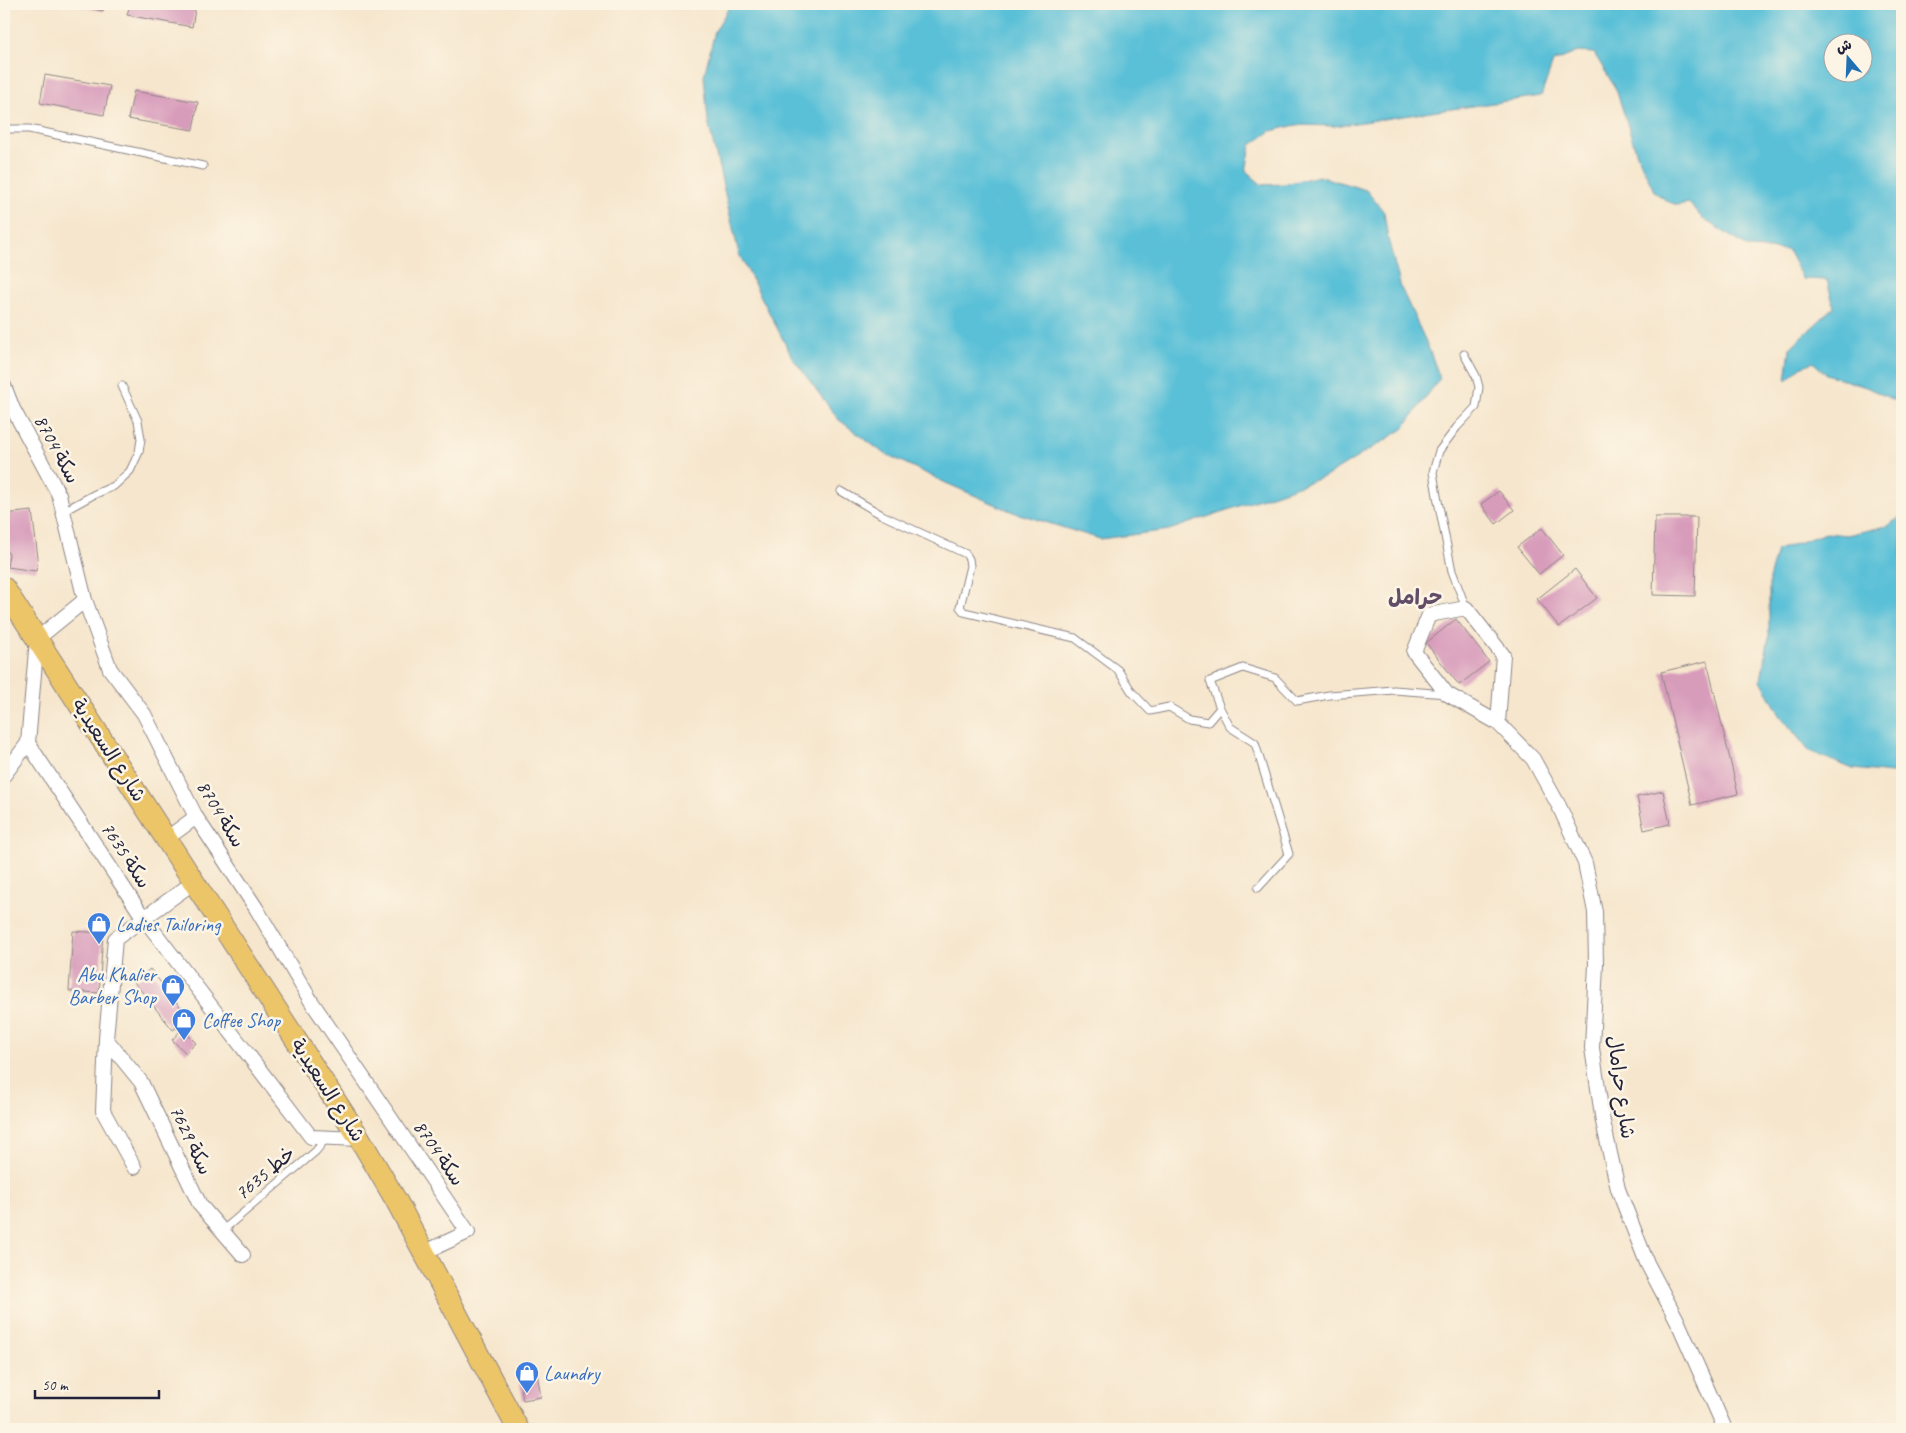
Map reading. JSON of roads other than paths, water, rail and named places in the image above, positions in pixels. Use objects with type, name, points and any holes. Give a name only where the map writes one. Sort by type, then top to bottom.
[{"type":"main road","name":"شارع السعيدية","points":[[4,588],[360,1139],[518,1429]]},
{"type":"street","name":"سكة 8704","points":[[4,386],[13,409],[60,495],[85,600],[110,669],[144,714],[196,817],[256,908],[311,1001],[468,1232],[423,1253]]},
{"type":"street","points":[[4,775],[28,743],[37,639],[85,600]]},
{"type":"street","name":"شارع حرامال","points":[[1466,608],[1429,615],[1414,652],[1447,694],[1498,723],[1533,759],[1559,806],[1585,863],[1596,912],[1596,964],[1592,1048],[1602,1122],[1618,1189],[1648,1263],[1677,1320],[1725,1429]]},
{"type":"street","points":[[1466,608],[1503,655],[1498,723]]},
{"type":"street","name":"سكة 7635","points":[[28,743],[143,917],[311,1137],[360,1139]]},
{"type":"street","points":[[166,839],[196,817]]},
{"type":"street","points":[[134,1167],[103,1111],[106,1039],[115,939],[194,882]]},
{"type":"street","name":"سكة 7629","points":[[106,1039],[141,1082],[200,1206],[243,1255]]},
{"type":"lane","points":[[4,129],[29,129],[203,166]]},
{"type":"lane","points":[[1464,354],[1476,376],[1479,387],[1476,406],[1439,451],[1434,472],[1452,571],[1466,608]]},
{"type":"lane","points":[[64,511],[114,486],[130,471],[139,452],[141,439],[138,421],[122,386]]},
{"type":"lane","points":[[841,491],[882,515],[966,554],[970,566],[960,607],[964,612],[1075,638],[1118,670],[1132,692],[1150,711],[1169,707],[1189,719],[1208,722],[1220,708]]},
{"type":"lane","points":[[1258,888],[1290,854],[1255,743],[1230,727],[1210,682],[1243,668],[1275,678],[1297,701],[1329,695],[1394,690],[1447,694]]},
{"type":"lane","name":"7635 خط","points":[[222,1231],[316,1151],[323,1142],[324,1137]]},
{"type":"water","points":[[731,4],[1902,4],[1902,404],[1866,387],[1826,374],[1813,362],[1801,367],[1786,380],[1790,348],[1834,307],[1827,280],[1803,279],[1788,250],[1749,248],[1702,218],[1689,203],[1677,205],[1667,201],[1654,191],[1637,154],[1616,89],[1594,53],[1578,52],[1553,62],[1541,96],[1335,126],[1296,125],[1271,131],[1251,145],[1246,171],[1262,185],[1285,184],[1319,176],[1366,190],[1384,212],[1388,239],[1401,288],[1427,344],[1440,378],[1403,429],[1327,476],[1169,530],[1100,539],[1013,512],[946,483],[882,452],[838,419],[792,357],[739,254],[708,121],[704,76],[715,31]]},
{"type":"water","points":[[1902,516],[1902,774],[1853,769],[1809,751],[1780,715],[1761,680],[1769,636],[1769,579],[1777,550],[1826,533],[1847,535],[1887,526]]},
{"type":"place","name":"Ladies Tailoring","points":[[99,945]]},
{"type":"place","name":"Abu Khalier Barber Shop","points":[[173,1007]]},
{"type":"place","name":"Coffee Shop","points":[[184,1041]]},
{"type":"place","name":"Laundry","points":[[527,1394]]},
{"type":"district","name":"حرامل","points":[[1415,597]]}]
